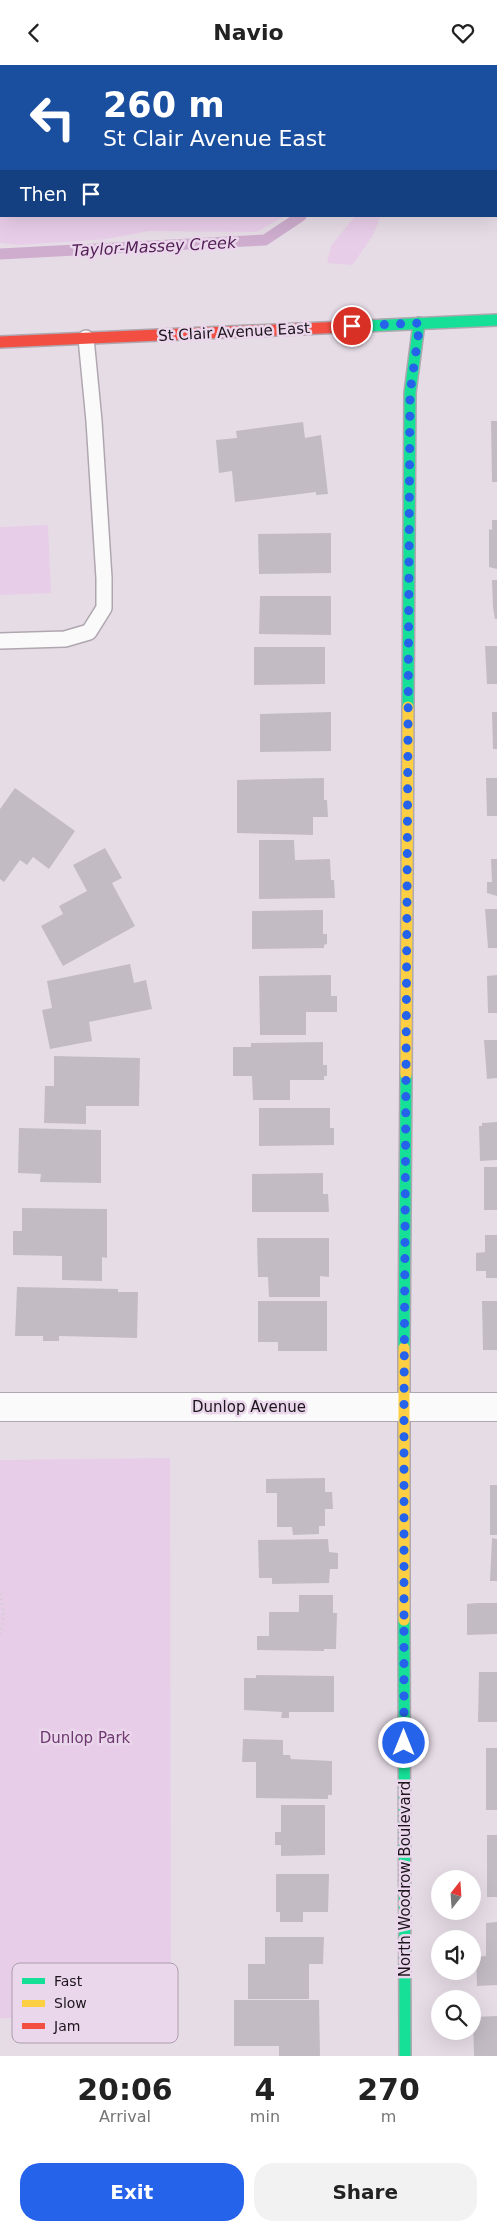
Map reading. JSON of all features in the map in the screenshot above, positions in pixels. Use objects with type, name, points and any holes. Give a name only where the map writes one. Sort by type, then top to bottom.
[{"type":"street","name":"St Clair Avenue East","points":[[0,342],[497,320]]},
{"type":"street","name":"North Woodrow Boulevard","points":[[405,2056],[404,1407],[410,393],[420,323]]},
{"type":"street","name":"Dunlop Avenue","points":[[0,1407],[497,1407]]},
{"type":"lane","points":[[0,641],[65,639],[89,632],[104,608],[94,421],[86,338]]},
{"type":"path","points":[[0,1594],[4,1617],[0,1636]]},
{"type":"green space","points":[[0,217],[283,217],[256,232],[149,231],[107,239],[19,245],[0,243]]},
{"type":"green space","points":[[354,217],[381,217],[372,237],[352,265],[327,263],[331,246]]},
{"type":"green space","points":[[48,525],[51,593],[0,595],[0,527]]},
{"type":"green space","name":"Dunlop Park","points":[[170,1458],[171,1963],[12,1963],[12,2018],[0,2018],[0,1460]]},
{"type":"building","points":[[491,421],[497,421],[497,482],[492,482]]},
{"type":"building","points":[[303,422],[305,438],[321,435],[328,494],[316,495],[316,492],[235,502],[232,471],[219,473],[216,440],[237,438],[236,431]]},
{"type":"building","points":[[492,520],[497,520],[497,569],[489,567],[489,529],[492,530]]},
{"type":"building","points":[[331,533],[331,573],[259,574],[258,534]]},
{"type":"building","points":[[492,580],[497,580],[497,619],[495,619],[493,607]]},
{"type":"building","points":[[260,596],[331,596],[331,635],[259,634]]},
{"type":"building","points":[[485,646],[497,646],[497,684],[487,684]]},
{"type":"building","points":[[254,647],[325,647],[325,684],[254,685]]},
{"type":"building","points":[[331,712],[331,751],[260,752],[260,714]]},
{"type":"building","points":[[492,712],[497,712],[497,749],[493,749]]},
{"type":"building","points":[[324,778],[324,800],[327,800],[328,817],[313,817],[313,835],[237,833],[237,780]]},
{"type":"building","points":[[486,778],[497,778],[497,816],[487,816]]},
{"type":"building","points":[[15,788],[75,831],[49,869],[33,857],[27,865],[20,860],[4,882],[0,879],[0,809]]},
{"type":"building","points":[[259,840],[294,840],[295,860],[330,859],[331,880],[334,880],[335,898],[259,899]]},
{"type":"building","points":[[105,848],[122,878],[112,883],[135,926],[63,966],[41,926],[63,914],[59,906],[87,891],[73,865]]},
{"type":"building","points":[[491,859],[497,859],[497,896],[487,893],[487,882],[492,882]]},
{"type":"building","points":[[485,909],[497,909],[497,948],[488,948]]},
{"type":"building","points":[[323,910],[323,934],[327,934],[327,944],[324,945],[324,948],[252,949],[252,911]]},
{"type":"building","points":[[130,964],[134,983],[146,980],[152,1009],[89,1022],[92,1041],[50,1049],[42,1010],[52,1008],[47,981]]},
{"type":"building","points":[[331,975],[331,996],[337,996],[337,1012],[306,1012],[306,1035],[260,1035],[259,976]]},
{"type":"building","points":[[497,975],[497,1013],[488,1013],[487,976]]},
{"type":"building","points":[[484,1040],[497,1040],[497,1078],[487,1079]]},
{"type":"building","points":[[323,1042],[323,1065],[327,1065],[327,1076],[324,1076],[324,1080],[290,1080],[290,1100],[253,1100],[252,1076],[233,1076],[233,1047],[251,1047],[251,1043]]},
{"type":"building","points":[[54,1056],[140,1058],[139,1106],[86,1106],[86,1124],[44,1123],[45,1086],[54,1086]]},
{"type":"building","points":[[259,1108],[330,1108],[330,1128],[334,1128],[334,1145],[259,1146]]},
{"type":"building","points":[[497,1122],[497,1160],[480,1161],[479,1126],[482,1126],[482,1123]]},
{"type":"building","points":[[19,1128],[101,1130],[101,1183],[40,1182],[41,1174],[18,1173]]},
{"type":"building","points":[[484,1167],[497,1167],[497,1210],[484,1210]]},
{"type":"building","points":[[323,1173],[323,1194],[328,1194],[329,1212],[252,1212],[252,1174]]},
{"type":"building","points":[[22,1208],[107,1209],[107,1258],[102,1257],[102,1281],[62,1280],[62,1256],[13,1255],[13,1231],[22,1231]]},
{"type":"building","points":[[485,1235],[497,1235],[497,1278],[486,1278],[486,1271],[476,1271],[476,1253],[485,1252]]},
{"type":"building","points":[[257,1238],[329,1238],[329,1277],[320,1276],[320,1297],[269,1297],[268,1277],[258,1277]]},
{"type":"building","points":[[17,1287],[118,1289],[118,1292],[138,1292],[137,1338],[59,1336],[59,1341],[43,1341],[43,1336],[15,1336]]},
{"type":"building","points":[[258,1301],[327,1301],[327,1351],[278,1351],[278,1342],[258,1342]]},
{"type":"building","points":[[482,1301],[497,1301],[497,1350],[483,1350]]},
{"type":"building","points":[[325,1478],[325,1492],[332,1492],[333,1509],[325,1509],[325,1526],[319,1526],[319,1534],[293,1535],[292,1527],[277,1527],[277,1493],[266,1493],[266,1479]]},
{"type":"building","points":[[490,1485],[497,1485],[497,1535],[490,1535]]},
{"type":"building","points":[[492,1538],[497,1539],[497,1581],[490,1581]]},
{"type":"building","points":[[328,1539],[329,1552],[338,1553],[338,1569],[330,1569],[329,1583],[272,1584],[272,1578],[259,1578],[258,1540]]},
{"type":"building","points":[[299,1595],[333,1595],[333,1613],[337,1613],[336,1649],[324,1649],[324,1651],[257,1650],[257,1636],[269,1636],[269,1612],[299,1612]]},
{"type":"building","points":[[497,1603],[497,1634],[467,1635],[467,1604]]},
{"type":"building","points":[[479,1672],[497,1672],[497,1722],[478,1722]]},
{"type":"building","points":[[256,1675],[334,1676],[334,1712],[289,1712],[289,1718],[281,1718],[282,1712],[244,1710],[244,1678],[256,1678]]},
{"type":"building","points":[[243,1739],[283,1740],[283,1755],[290,1755],[291,1759],[332,1761],[332,1795],[328,1795],[328,1799],[256,1798],[256,1762],[242,1762]]},
{"type":"building","points":[[486,1748],[497,1748],[497,1810],[486,1810]]},
{"type":"building","points":[[281,1805],[325,1805],[325,1855],[281,1856],[281,1845],[275,1845],[275,1832],[281,1832]]},
{"type":"building","points":[[487,1835],[497,1835],[497,1897],[487,1897]]},
{"type":"building","points":[[276,1874],[329,1874],[328,1912],[303,1912],[303,1922],[280,1922],[280,1912],[276,1912]]},
{"type":"building","points":[[497,1922],[497,1985],[477,1986],[477,1980],[481,1980],[481,1956],[486,1956],[486,1923]]},
{"type":"building","points":[[265,1937],[324,1937],[323,1964],[309,1964],[309,1999],[248,1999],[248,1964],[265,1964]]},
{"type":"building","points":[[234,2000],[319,2000],[320,2056],[279,2056],[279,2046],[234,2046]]},
{"type":"building","points":[[497,2016],[497,2056],[474,2056],[474,2040],[481,2040],[481,2017]]},
{"type":"waterway","name":"Taylor-Massey Creek","points":[[0,254],[265,240],[300,217]]},
{"type":"traffic: fast","points":[[344,327],[497,320]]},
{"type":"traffic: fast","points":[[408,707],[410,393],[419,323]]},
{"type":"traffic: fast","points":[[404,1348],[406,1075]]},
{"type":"traffic: fast","points":[[404,1620],[405,2056]]},
{"type":"traffic: slow","points":[[406,1075],[408,707]]},
{"type":"traffic: slow","points":[[404,1348],[404,1620]]},
{"type":"traffic: jam","points":[[0,342],[344,327]]},
{"type":"route","points":[[352,326],[420,323],[410,393],[404,1743]]}]
